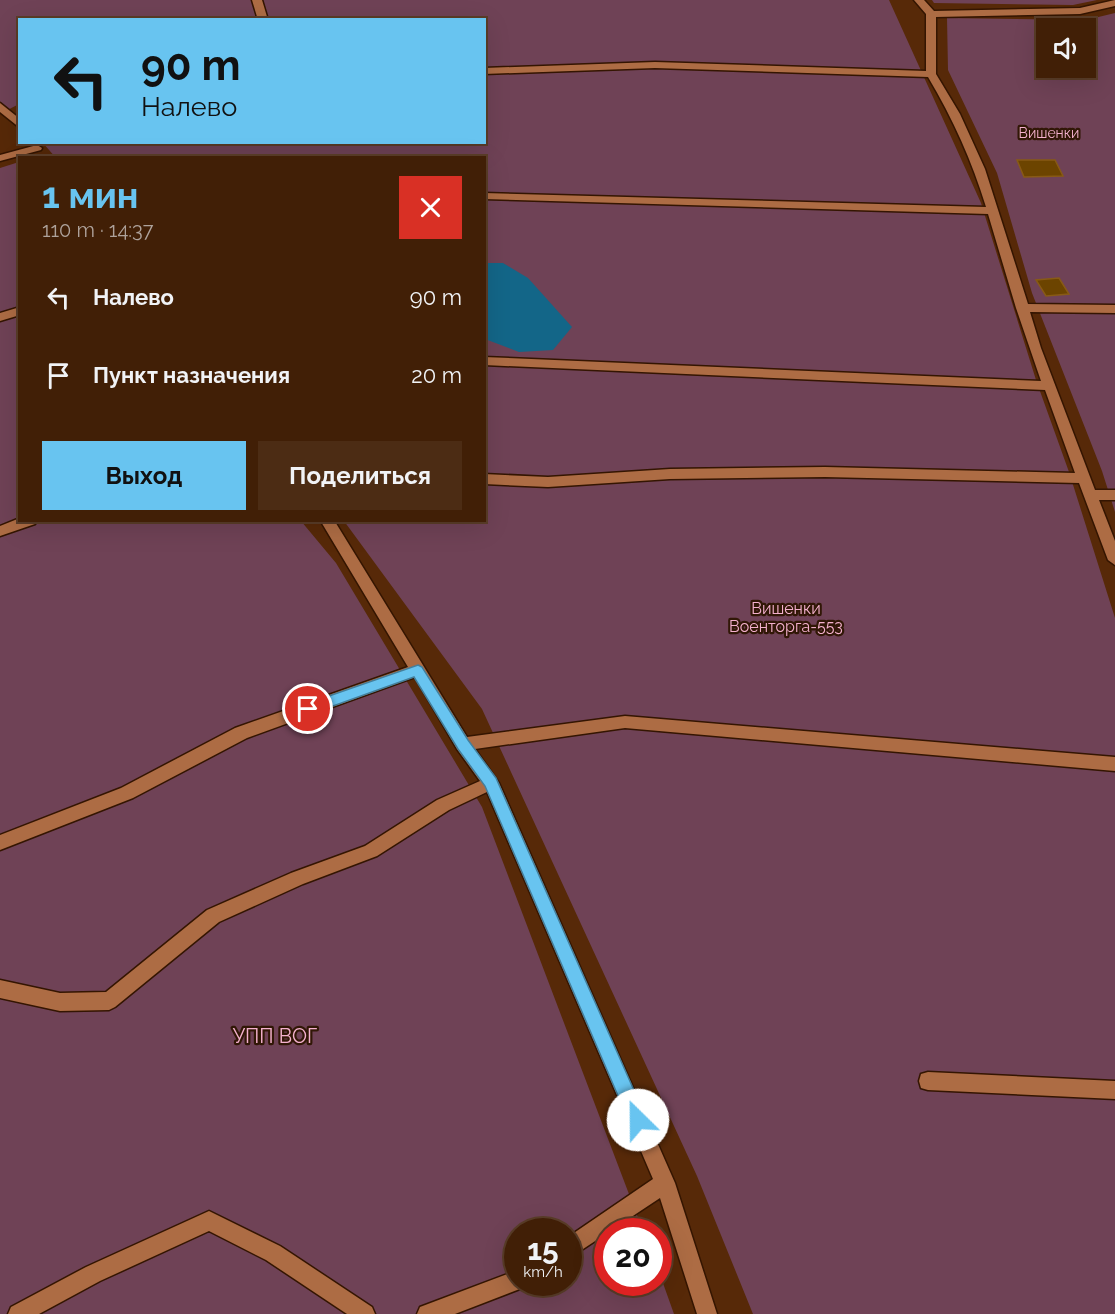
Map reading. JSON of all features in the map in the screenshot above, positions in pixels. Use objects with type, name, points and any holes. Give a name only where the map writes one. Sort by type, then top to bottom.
[{"type":"lane","points":[[257,0],[262,18]]},
{"type":"lane","points":[[919,0],[931,14],[931,74],[955,114],[980,169],[1048,386],[1115,560]]},
{"type":"lane","points":[[931,14],[1080,11],[1115,3]]},
{"type":"lane","points":[[486,71],[655,64],[931,74]]},
{"type":"lane","points":[[0,106],[17,119]]},
{"type":"lane","points":[[0,158],[37,149]]},
{"type":"lane","points":[[486,196],[994,211]]},
{"type":"lane","points":[[1022,308],[1115,309]]},
{"type":"lane","points":[[0,316],[18,312]]},
{"type":"lane","points":[[486,361],[1048,386]]},
{"type":"lane","points":[[486,479],[548,482],[670,474],[825,472],[1083,478]]},
{"type":"lane","points":[[1091,495],[1115,495]]},
{"type":"lane","points":[[0,531],[25,522]]},
{"type":"lane","points":[[328,522],[463,744],[491,783],[665,1183],[706,1314]]},
{"type":"lane","points":[[0,843],[127,793],[242,733],[418,670]]},
{"type":"lane","points":[[463,744],[625,722],[1115,764]]},
{"type":"lane","points":[[0,989],[60,1002],[108,1000],[213,916],[297,878],[371,851],[443,805],[491,783]]},
{"type":"lane","points":[[928,1081],[1115,1090]]},
{"type":"lane","points":[[582,1239],[665,1183]]},
{"type":"lane","points":[[18,1314],[93,1274],[209,1221],[273,1252],[365,1314]]},
{"type":"lane","points":[[428,1314],[504,1285]]},
{"type":"green space","name":"Вишенки Военторга-553","points":[[0,0],[889,0],[981,203],[1036,380],[1069,472],[1115,618],[1115,1314],[753,1314],[697,1176],[482,709],[345,522],[486,522],[486,156],[54,156],[44,144],[486,144],[486,18],[18,18],[18,105],[0,114]]},
{"type":"green space","points":[[932,0],[1097,0],[1073,5],[934,3]]},
{"type":"green space","name":"Вишенки","points":[[1115,13],[1115,512],[1102,471],[1032,293],[997,173],[948,70],[947,18],[1036,19],[1036,78],[1096,78],[1094,18]]},
{"type":"green space","name":"УПП ВОГ","points":[[18,162],[18,522],[302,522],[336,563],[482,807],[638,1218],[594,1218],[594,1296],[668,1296],[674,1314],[0,1314],[0,168]]},
{"type":"water","points":[[486,263],[503,263],[528,278],[572,327],[553,350],[519,352],[486,339]]},
{"type":"building","points":[[1017,160],[1055,160],[1063,176],[1024,177]]},
{"type":"building","points":[[1059,278],[1069,294],[1046,296],[1036,280]]},
{"type":"route","points":[[308,709],[418,670],[463,744],[491,783],[638,1120]]}]
